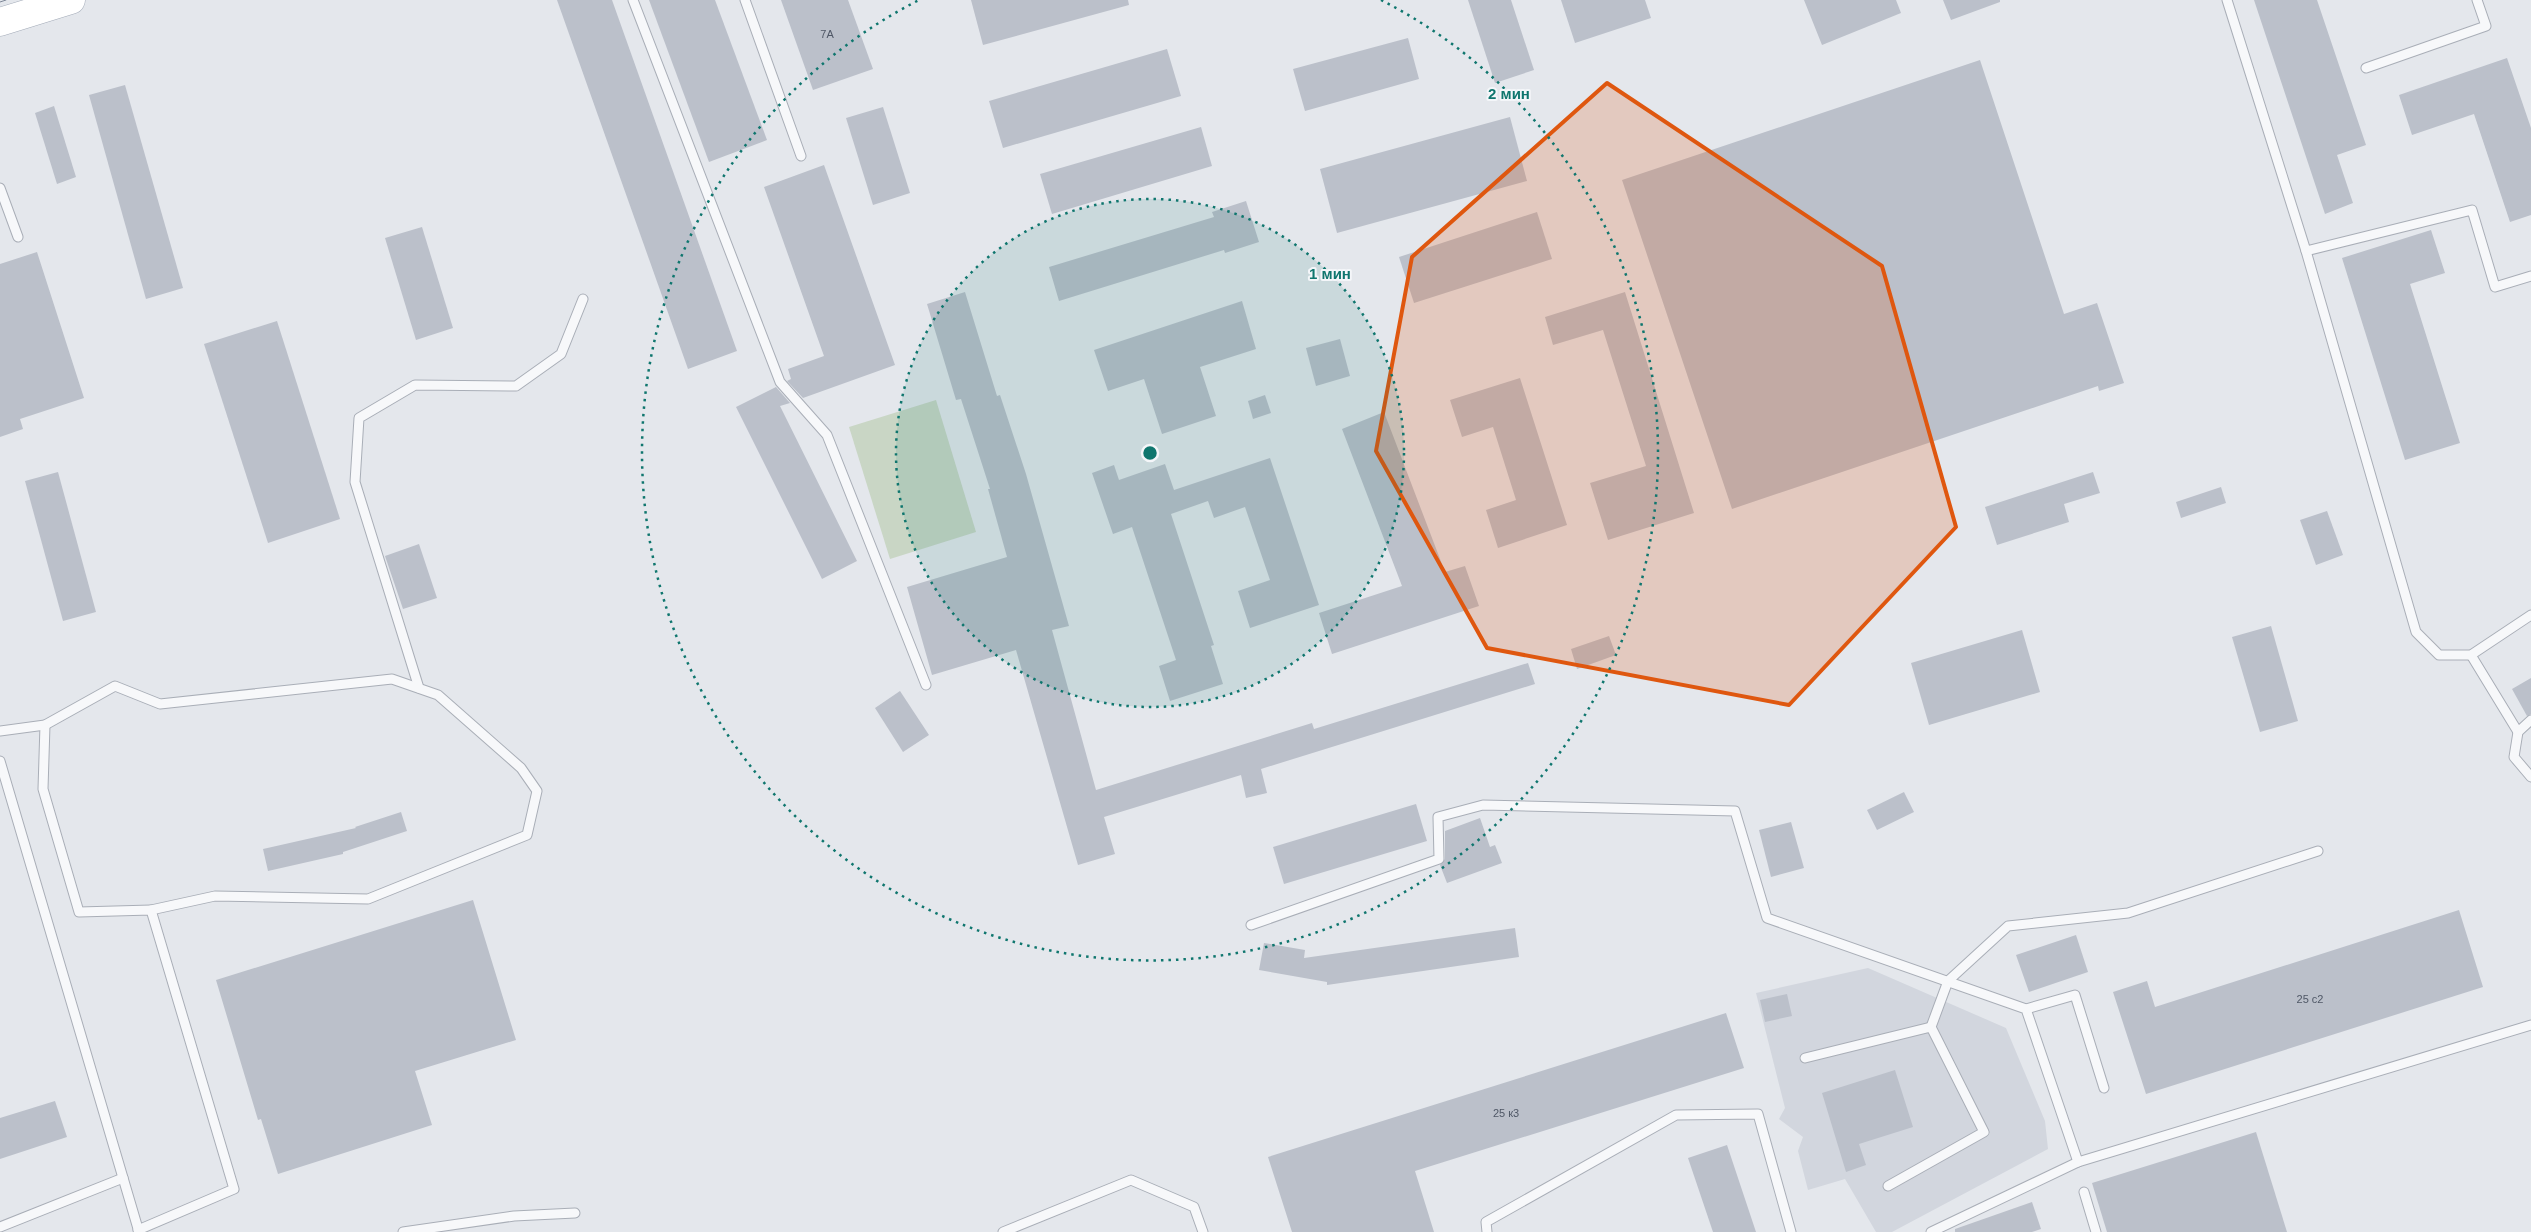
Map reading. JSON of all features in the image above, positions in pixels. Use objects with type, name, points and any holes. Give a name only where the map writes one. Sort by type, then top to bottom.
[{"type":"main road","points":[[0,22],[71,0]]},
{"type":"lane","points":[[634,0],[780,382],[826,434],[926,685]]},
{"type":"lane","points":[[745,0],[801,156]]},
{"type":"lane","points":[[2227,0],[2306,252],[2416,632],[2439,655],[2471,655],[2531,616]]},
{"type":"lane","points":[[2366,68],[2486,26],[2477,0]]},
{"type":"lane","points":[[0,188],[18,237]]},
{"type":"lane","points":[[2306,252],[2472,210],[2496,287],[2531,276]]},
{"type":"lane","points":[[419,688],[355,482],[359,418],[415,386],[516,386],[561,354],[583,299]]},
{"type":"lane","points":[[2471,655],[2518,732]]},
{"type":"lane","points":[[0,731],[45,725],[115,686],[160,704],[392,679],[438,695],[521,768],[537,791],[527,835],[368,899],[215,896],[151,910],[80,912],[43,789],[45,725]]},
{"type":"lane","points":[[2531,720],[2518,732],[2514,757],[2531,777]]},
{"type":"lane","points":[[0,761],[139,1231],[234,1189],[151,910]]},
{"type":"lane","points":[[1251,925],[1439,859],[1438,817],[1483,805],[1735,811],[1767,918],[2026,1009],[2075,995],[2104,1088]]},
{"type":"lane","points":[[1888,1186],[1984,1132],[1931,1027],[1948,981],[2008,926],[2128,913],[2318,851]]},
{"type":"lane","points":[[2026,1009],[2078,1162]]},
{"type":"lane","points":[[1931,1232],[2078,1162],[2531,1025]]},
{"type":"lane","points":[[1806,1058],[1931,1027]]},
{"type":"lane","points":[[1487,1232],[1486,1222],[1676,1115],[1758,1114],[1791,1232]]},
{"type":"lane","points":[[0,1227],[123,1178]]},
{"type":"lane","points":[[1003,1232],[1131,1180],[1194,1207],[1203,1232]]},
{"type":"lane","points":[[2084,1192],[2096,1232]]},
{"type":"lane","points":[[403,1232],[514,1216],[575,1213]]},
{"type":"highlighted area","points":[[1607,83],[1882,266],[1956,527],[1789,705],[1487,648],[1376,451],[1412,257]]},
{"type":"shaded area","points":[[1868,968],[2006,1028],[2045,1121],[2048,1149],[1892,1232],[1876,1232],[1845,1179],[1808,1190],[1798,1151],[1803,1137],[1779,1119],[1785,1108],[1756,993]]},
{"type":"green space","points":[[936,400],[976,532],[890,559],[849,427]]},
{"type":"building","points":[[557,0],[612,0],[737,351],[688,369]]},
{"type":"building","points":[[649,0],[715,0],[767,140],[709,162]]},
{"type":"building","points":[[781,0],[848,0],[873,69],[813,90]]},
{"type":"building","points":[[971,0],[1128,0],[1129,5],[983,45]]},
{"type":"building","points":[[1468,0],[1511,0],[1534,70],[1495,83]]},
{"type":"building","points":[[1561,0],[1645,0],[1651,18],[1575,43]]},
{"type":"building","points":[[1804,0],[1896,0],[1901,13],[1822,45]]},
{"type":"building","points":[[1943,0],[2000,0],[2000,2],[1951,20]]},
{"type":"building","points":[[2254,0],[2317,0],[2366,145],[2337,155],[2353,203],[2325,214]]},
{"type":"building","points":[[1408,38],[1419,79],[1305,111],[1293,69]]},
{"type":"building","points":[[1167,49],[1181,96],[1003,148],[989,101]]},
{"type":"building","points":[[2507,58],[2531,128],[2531,215],[2510,222],[2474,114],[2412,135],[2399,95]]},
{"type":"building","points":[[1980,60],[2064,314],[2097,303],[2124,383],[2099,391],[2098,386],[1732,509],[1622,180]]},
{"type":"building","points":[[125,85],[183,288],[146,299],[89,95]]},
{"type":"building","points":[[54,106],[76,177],[57,184],[35,113]]},
{"type":"building","points":[[883,107],[910,193],[873,205],[846,118]]},
{"type":"building","points":[[1510,117],[1527,181],[1337,233],[1320,169]]},
{"type":"building","points":[[1201,127],[1212,166],[1052,214],[1040,174]]},
{"type":"building","points":[[824,165],[895,365],[803,398],[787,381],[791,379],[788,369],[824,356],[764,187]]},
{"type":"building","points":[[1246,201],[1259,242],[1225,253],[1224,250],[1059,301],[1049,267],[1214,217],[1212,212]]},
{"type":"building","points":[[1537,212],[1552,259],[1414,303],[1399,257]]},
{"type":"building","points":[[422,227],[453,328],[416,340],[385,238]]},
{"type":"building","points":[[2431,230],[2445,273],[2410,284],[2460,443],[2405,460],[2342,258]]},
{"type":"building","points":[[37,252],[84,398],[20,419],[23,429],[0,437],[0,264]]},
{"type":"building","points":[[965,292],[997,396],[1000,395],[1026,474],[1069,626],[1052,630],[1096,790],[1312,723],[1314,729],[1528,663],[1535,684],[1261,769],[1267,793],[1246,798],[1241,775],[1104,817],[1115,854],[1078,865],[1016,650],[932,675],[907,587],[1007,557],[988,489],[990,489],[961,399],[956,400],[927,304]]},
{"type":"building","points":[[1625,292],[1694,513],[1608,540],[1590,483],[1646,466],[1603,330],[1553,345],[1545,317]]},
{"type":"building","points":[[1242,301],[1256,349],[1200,367],[1216,416],[1162,434],[1144,379],[1108,391],[1094,350]]},
{"type":"building","points":[[277,321],[340,519],[268,543],[204,344]]},
{"type":"building","points":[[1340,339],[1350,376],[1316,386],[1306,348]]},
{"type":"building","points":[[1520,378],[1567,525],[1498,548],[1486,510],[1516,500],[1493,427],[1462,437],[1450,400]]},
{"type":"building","points":[[776,387],[790,403],[780,406],[857,561],[822,579],[736,407]]},
{"type":"building","points":[[1265,395],[1271,413],[1253,419],[1248,401]]},
{"type":"building","points":[[1384,412],[1445,572],[1465,566],[1479,606],[1332,654],[1319,613],[1402,586],[1342,429]]},
{"type":"building","points":[[1270,458],[1319,605],[1250,628],[1238,591],[1270,580],[1245,507],[1214,518],[1208,501],[1171,514],[1214,645],[1211,646],[1223,684],[1170,701],[1159,666],[1176,660],[1132,527],[1113,534],[1092,473],[1114,465],[1119,480],[1165,464],[1174,490]]},
{"type":"building","points":[[58,472],[96,612],[63,621],[25,481]]},
{"type":"building","points":[[2093,472],[2100,493],[2064,504],[2069,522],[1997,545],[1985,507]]},
{"type":"building","points":[[2221,487],[2226,503],[2181,518],[2176,502]]},
{"type":"building","points":[[2327,511],[2343,555],[2316,565],[2300,520]]},
{"type":"building","points":[[419,544],[437,598],[403,609],[385,556]]},
{"type":"building","points":[[2271,626],[2298,721],[2260,732],[2232,637]]},
{"type":"building","points":[[2022,630],[2040,692],[1929,725],[1911,663]]},
{"type":"building","points":[[1609,636],[1616,655],[1577,669],[1571,649]]},
{"type":"building","points":[[2531,678],[2531,714],[2527,716],[2512,689]]},
{"type":"building","points":[[900,691],[929,735],[903,752],[875,708]]},
{"type":"building","points":[[1904,792],[1914,812],[1877,830],[1867,810]]},
{"type":"building","points":[[1416,804],[1427,841],[1284,884],[1273,847]]},
{"type":"building","points":[[401,812],[407,831],[343,852],[343,854],[268,871],[263,849],[356,828]]},
{"type":"building","points":[[1480,818],[1490,847],[1495,845],[1502,863],[1447,883],[1440,865],[1445,859],[1445,831]]},
{"type":"building","points":[[1791,822],[1804,868],[1771,877],[1759,830]]},
{"type":"building","points":[[473,900],[516,1040],[415,1071],[432,1125],[278,1174],[261,1119],[258,1120],[216,980]]},
{"type":"building","points":[[2459,910],[2483,987],[2146,1094],[2113,992],[2147,981],[2155,1007]]},
{"type":"building","points":[[1515,928],[1519,957],[1327,985],[1327,982],[1259,970],[1264,943],[1305,950],[1304,958]]},
{"type":"building","points":[[2076,935],[2088,972],[2029,992],[2016,955]]},
{"type":"building","points":[[1787,994],[1792,1016],[1765,1022],[1760,1000]]},
{"type":"building","points":[[1726,1013],[1744,1068],[1415,1171],[1434,1232],[1292,1232],[1268,1157]]},
{"type":"building","points":[[1895,1070],[1913,1127],[1859,1144],[1866,1165],[1846,1172],[1822,1093]]},
{"type":"building","points":[[55,1101],[67,1137],[0,1159],[0,1118]]},
{"type":"building","points":[[2256,1132],[2287,1232],[2107,1232],[2092,1183]]},
{"type":"building","points":[[1727,1145],[1756,1232],[1713,1232],[1688,1158]]},
{"type":"building","points":[[2032,1202],[2041,1229],[2032,1232],[1955,1232],[1955,1229]]},
{"type":"tram line","points":[[0,2],[6,0]]}]
